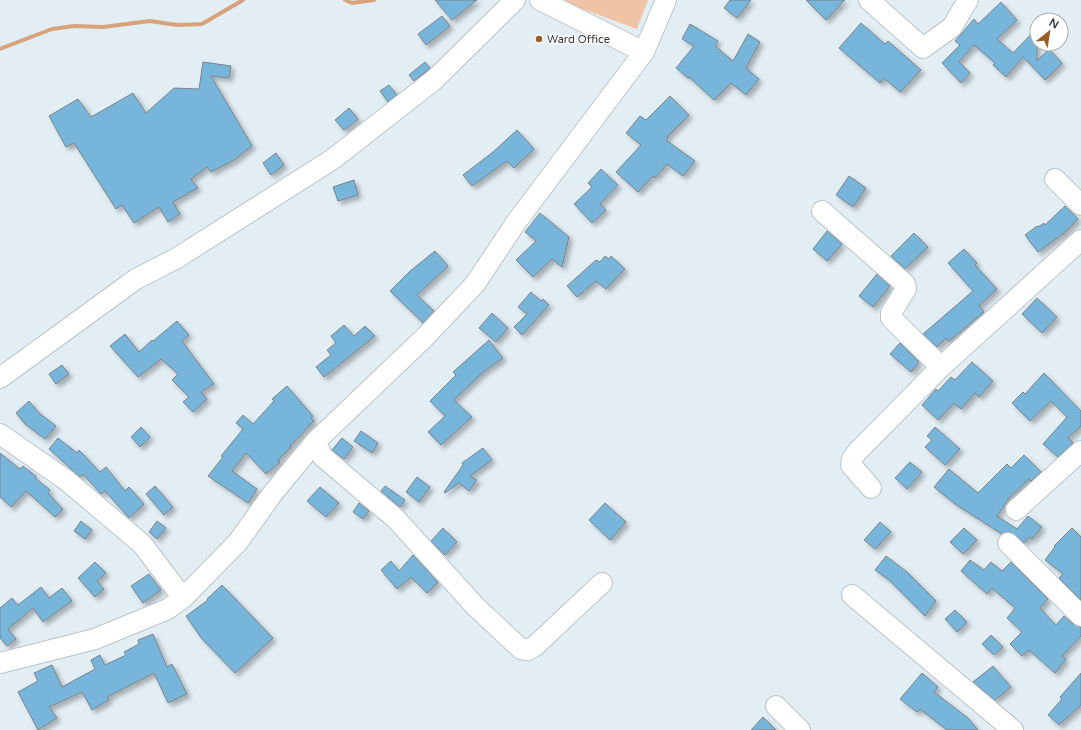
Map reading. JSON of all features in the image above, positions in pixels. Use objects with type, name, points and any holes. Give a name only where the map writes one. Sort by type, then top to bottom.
[{"type":"street","points":[[0,378],[136,279],[177,258],[333,159],[434,80],[515,0]]},
{"type":"street","points":[[540,0],[644,52]]},
{"type":"street","points":[[0,663],[95,639],[168,609],[183,598],[238,542],[273,493],[315,442],[425,337],[475,284],[517,221],[644,52],[666,0]]},
{"type":"street","points":[[869,0],[923,48],[952,27],[968,0]]},
{"type":"street","points":[[1055,179],[1081,205]]},
{"type":"street","points":[[822,212],[905,284],[906,289],[891,312],[891,318],[941,367]]},
{"type":"street","points":[[871,488],[851,465],[852,459],[941,367],[1081,240]]},
{"type":"street","points":[[0,434],[66,480],[142,544],[183,598]]},
{"type":"street","points":[[315,442],[323,456],[396,519],[476,606],[521,649],[528,650],[534,646],[602,582]]},
{"type":"street","points":[[1016,510],[1081,451]]},
{"type":"street","points":[[1008,543],[1081,616]]},
{"type":"street","points":[[852,595],[1013,730]]},
{"type":"street","points":[[776,706],[800,730]]},
{"type":"shaded area","points":[[558,0],[648,0],[637,29]]},
{"type":"building","points":[[435,0],[477,0],[452,20]]},
{"type":"building","points":[[730,0],[751,0],[737,18],[724,8]]},
{"type":"building","points":[[806,0],[845,0],[826,20]]},
{"type":"building","points":[[1001,2],[1017,20],[997,39],[1013,53],[1029,36],[1029,52],[1037,52],[1037,61],[1046,52],[1052,52],[1062,63],[1045,80],[1023,57],[1006,77],[993,65],[995,63],[974,45],[959,62],[970,73],[961,83],[942,63],[960,45],[955,41],[974,19],[978,24]]},
{"type":"building","points":[[442,16],[450,26],[426,45],[418,34]]},
{"type":"building","points":[[861,23],[885,44],[888,41],[921,70],[900,92],[884,78],[880,83],[839,48]]},
{"type":"building","points":[[690,24],[718,41],[715,46],[733,61],[748,34],[760,42],[746,68],[759,79],[746,95],[731,83],[714,100],[689,77],[688,78],[676,68],[694,46],[682,39]]},
{"type":"building","points":[[203,62],[231,66],[229,78],[211,76],[252,146],[234,160],[211,172],[207,167],[191,179],[198,188],[173,202],[180,214],[168,222],[159,207],[134,223],[122,205],[116,209],[74,143],[66,147],[49,116],[78,99],[91,117],[133,93],[146,113],[174,88],[199,89]]},
{"type":"building","points":[[425,62],[430,68],[414,81],[409,75]]},
{"type":"building","points":[[389,85],[397,95],[388,102],[380,91]]},
{"type":"building","points":[[670,96],[689,115],[667,137],[668,138],[666,140],[695,161],[683,176],[667,164],[655,178],[653,176],[638,192],[616,172],[641,145],[626,133],[640,116],[646,120]]},
{"type":"building","points":[[349,108],[358,119],[344,130],[335,120]]},
{"type":"building","points":[[517,130],[534,149],[514,168],[507,161],[472,186],[463,175],[493,152]]},
{"type":"building","points":[[276,153],[284,165],[271,175],[263,163]]},
{"type":"building","points":[[601,169],[618,185],[600,204],[606,210],[592,223],[574,204],[592,187],[588,183]]},
{"type":"building","points":[[849,176],[866,188],[853,207],[836,195]]},
{"type":"building","points":[[354,180],[358,195],[338,201],[333,187]]},
{"type":"building","points":[[1065,206],[1078,219],[1064,233],[1038,252],[1025,235],[1037,226],[1038,227],[1044,223],[1045,225]]},
{"type":"building","points":[[540,213],[569,237],[562,267],[552,259],[533,277],[516,260],[536,241],[525,232]]},
{"type":"building","points":[[827,231],[842,244],[827,261],[813,249]]},
{"type":"building","points":[[914,233],[928,247],[905,269],[891,256]]},
{"type":"building","points":[[964,249],[977,263],[975,265],[997,289],[979,306],[984,312],[949,341],[946,338],[937,347],[923,334],[973,291],[948,263]]},
{"type":"building","points":[[435,251],[448,266],[417,295],[434,311],[423,323],[390,291],[410,271]]},
{"type":"building","points":[[605,256],[609,259],[611,256],[625,269],[606,289],[596,281],[577,297],[567,286],[596,260],[600,262]]},
{"type":"building","points":[[877,274],[890,286],[873,307],[859,296]]},
{"type":"building","points":[[531,292],[541,301],[543,299],[549,305],[522,335],[514,327],[527,314],[518,307]]},
{"type":"building","points":[[1037,298],[1057,317],[1042,333],[1022,314]]},
{"type":"building","points":[[492,313],[508,328],[496,342],[479,328]]},
{"type":"building","points":[[177,321],[189,335],[182,341],[214,384],[201,392],[207,399],[193,412],[183,402],[189,397],[172,380],[178,374],[161,359],[138,377],[110,346],[125,334],[139,352]]},
{"type":"building","points":[[344,325],[354,336],[365,326],[375,336],[324,377],[316,367],[331,355],[327,350],[336,343],[331,336]]},
{"type":"building","points":[[489,340],[503,358],[482,373],[454,400],[472,417],[441,445],[428,432],[445,416],[430,401],[456,375],[453,372]]},
{"type":"building","points":[[900,343],[919,362],[911,372],[890,354]]},
{"type":"building","points":[[972,362],[993,381],[979,397],[975,393],[961,409],[954,403],[938,420],[922,405],[936,389],[938,391],[951,377],[955,380]]},
{"type":"building","points":[[62,365],[69,374],[56,384],[49,374]]},
{"type":"building","points":[[1044,373],[1081,411],[1081,426],[1068,438],[1073,443],[1058,457],[1043,444],[1067,417],[1051,401],[1030,421],[1012,403],[1023,392],[1025,394]]},
{"type":"building","points":[[287,386],[313,416],[311,418],[314,421],[278,460],[280,462],[266,474],[246,453],[232,471],[257,489],[248,503],[208,476],[223,457],[221,456],[243,429],[236,423],[243,415],[253,424],[274,401],[272,399]]},
{"type":"building","points":[[29,401],[39,413],[56,426],[45,439],[25,424],[16,413]]},
{"type":"building","points":[[141,427],[150,437],[140,447],[131,437]]},
{"type":"building","points":[[935,427],[960,449],[945,465],[925,447],[932,440],[927,436]]},
{"type":"building","points":[[361,431],[378,443],[372,453],[354,441]]},
{"type":"building","points":[[58,438],[77,453],[79,450],[100,472],[106,467],[125,491],[129,487],[144,504],[129,518],[105,491],[101,494],[83,474],[80,477],[49,449]]},
{"type":"building","points":[[342,438],[353,447],[344,459],[332,450]]},
{"type":"building","points":[[483,448],[492,460],[470,476],[477,480],[469,491],[459,483],[445,493],[444,492],[463,465],[462,463]]},
{"type":"building","points":[[0,453],[20,469],[23,466],[50,490],[48,493],[63,509],[55,517],[26,491],[11,507],[0,497]]},
{"type":"building","points":[[1024,455],[1041,472],[1031,481],[1029,479],[1009,498],[997,516],[1017,529],[1028,516],[1042,527],[1032,539],[1029,537],[1024,543],[1011,532],[1002,534],[955,504],[934,487],[949,469],[978,493],[1007,464],[1011,468]]},
{"type":"building","points":[[910,462],[922,472],[907,489],[895,478]]},
{"type":"building","points":[[417,477],[430,487],[419,502],[406,492]]},
{"type":"building","points":[[155,486],[173,507],[164,515],[146,494]]},
{"type":"building","points":[[385,486],[405,500],[400,507],[381,491]]},
{"type":"building","points":[[320,487],[339,503],[326,517],[307,501]]},
{"type":"building","points":[[359,503],[369,511],[363,519],[353,512]]},
{"type":"building","points":[[605,503],[626,522],[610,540],[589,520]]},
{"type":"building","points":[[81,521],[92,530],[85,539],[74,531]]},
{"type":"building","points":[[157,521],[166,528],[157,539],[149,532]]},
{"type":"building","points":[[880,522],[891,532],[875,549],[864,540]]},
{"type":"building","points":[[443,528],[457,542],[445,555],[431,541]]},
{"type":"building","points":[[964,528],[977,540],[963,554],[950,542]]},
{"type":"building","points":[[1072,528],[1081,537],[1081,600],[1059,578],[1063,574],[1045,560],[1055,547],[1054,546]]},
{"type":"building","points":[[413,555],[438,582],[427,593],[411,577],[397,589],[381,570],[391,561],[399,571]]},
{"type":"building","points":[[886,556],[907,572],[936,601],[925,616],[889,580],[875,570]]},
{"type":"building","points":[[970,560],[984,570],[991,562],[1002,571],[1011,562],[1048,599],[1040,608],[1056,625],[1064,616],[1073,624],[1081,627],[1081,636],[1062,656],[1066,659],[1055,673],[1029,650],[1022,656],[1010,644],[1022,632],[1007,618],[1015,608],[992,588],[987,594],[961,571]]},
{"type":"building","points":[[95,562],[106,573],[97,581],[104,589],[95,597],[78,578]]},
{"type":"building","points":[[149,574],[161,590],[143,603],[131,586]]},
{"type":"building","points":[[222,585],[273,638],[235,673],[202,639],[186,616],[208,600],[207,599]]},
{"type":"building","points":[[41,587],[49,598],[62,588],[72,601],[43,622],[33,608],[8,629],[16,639],[7,646],[0,638],[0,608],[12,598],[18,605]]},
{"type":"building","points":[[955,610],[967,622],[957,632],[945,619]]},
{"type":"building","points":[[153,634],[167,667],[172,664],[187,694],[168,703],[154,673],[107,697],[109,700],[92,710],[82,692],[49,707],[57,718],[38,730],[18,692],[38,681],[34,673],[52,665],[62,687],[95,669],[91,660],[100,655],[105,665],[126,655],[124,652],[139,644],[138,640]]},
{"type":"building","points":[[991,635],[1003,647],[994,655],[982,644]]},
{"type":"building","points":[[993,666],[1011,687],[995,700],[973,682]]},
{"type":"building","points":[[922,673],[938,687],[934,692],[968,718],[978,730],[947,730],[920,709],[917,712],[900,699]]},
{"type":"building","points":[[1081,673],[1081,705],[1059,725],[1048,715],[1062,699],[1060,697]]},
{"type":"building","points":[[763,717],[776,730],[751,730]]},
{"type":"waterway","points":[[0,49],[52,29],[74,26],[103,27],[150,21],[177,25],[202,24],[243,0]]},
{"type":"waterway","points":[[345,0],[352,3],[374,0]]},
{"type":"place","name":"Ward Office","points":[[539,39]]}]
